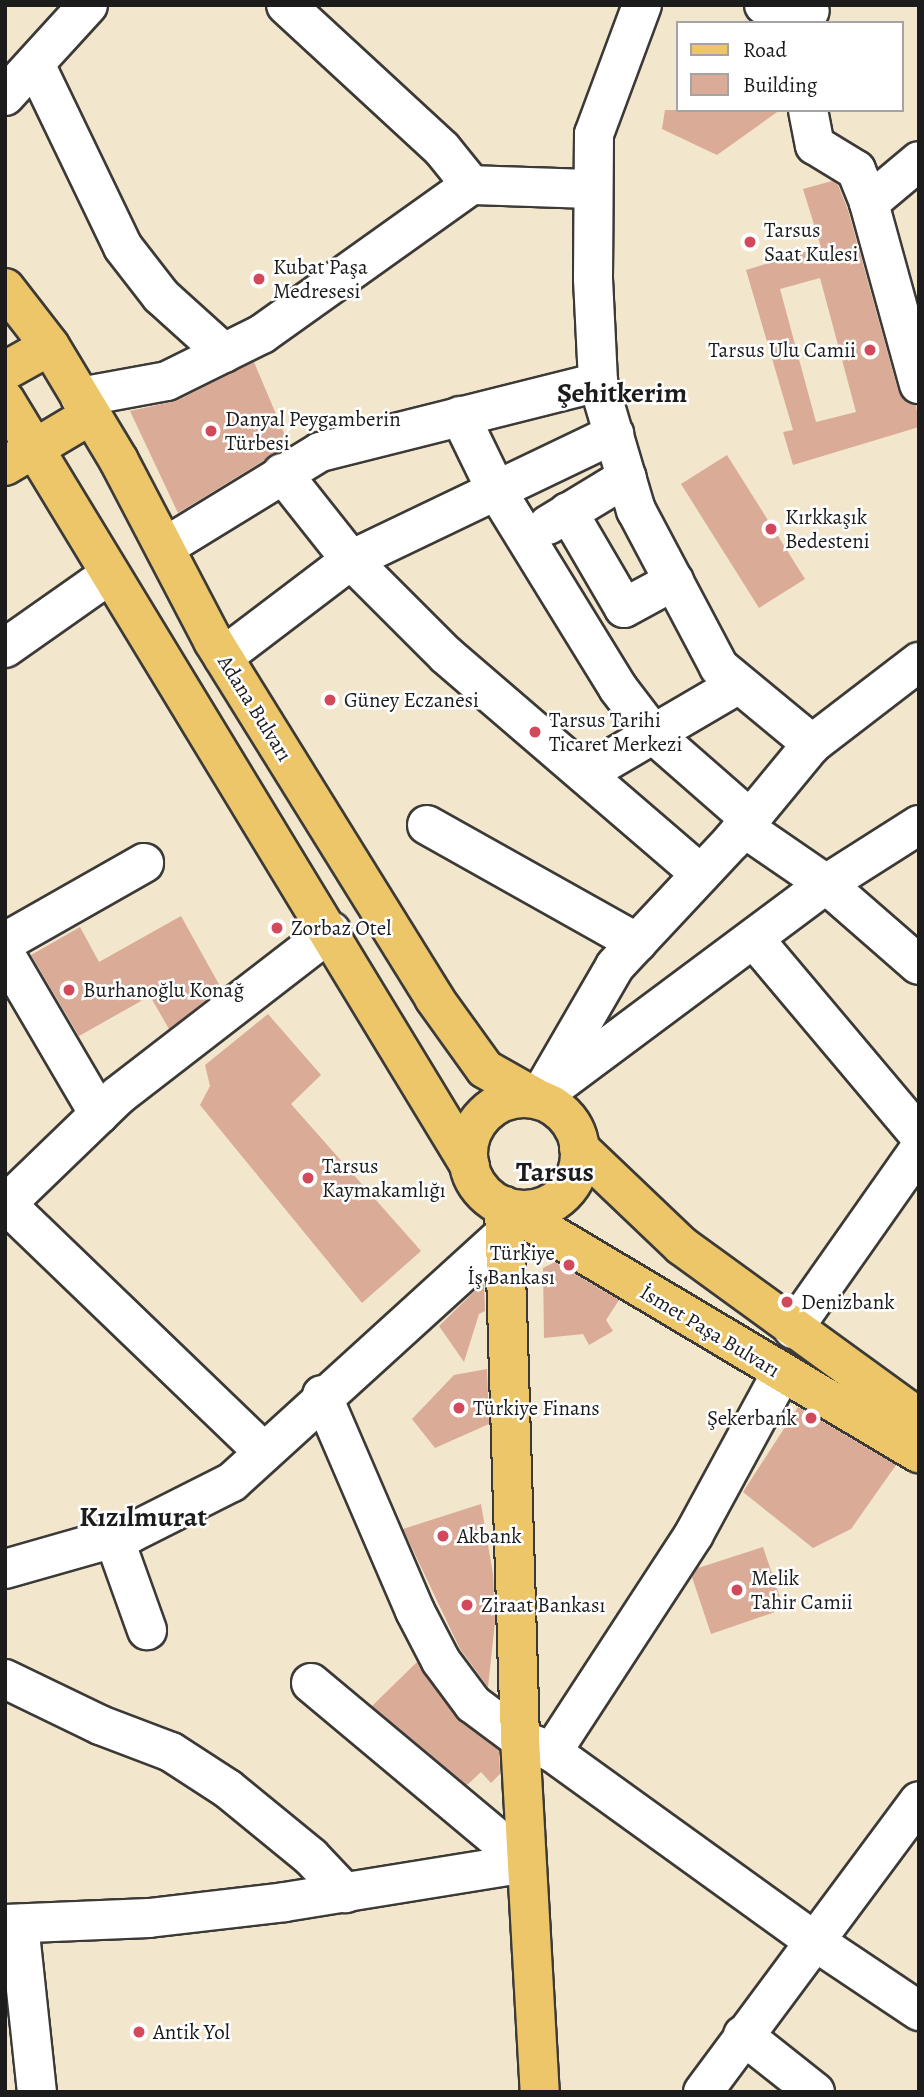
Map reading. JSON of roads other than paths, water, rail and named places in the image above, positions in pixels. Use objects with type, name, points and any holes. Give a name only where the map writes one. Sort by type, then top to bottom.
[{"type":"main road","name":"Adana Bulvarı","points":[[5,288],[50,346],[223,657],[434,998],[485,1069],[538,1099]]},
{"type":"main road","points":[[5,370],[50,346]]},
{"type":"main road","points":[[5,400],[20,458],[109,575],[331,931],[470,1166],[477,1183],[503,1221],[536,1745],[526,1863],[535,1958],[540,2092]]},
{"type":"main road","points":[[20,458],[85,406]]},
{"type":"main road","points":[[470,1166],[468,1147],[485,1113],[501,1102],[538,1099],[569,1120],[579,1148],[578,1172],[556,1200],[521,1210],[503,1221]]},
{"type":"main road","points":[[579,1148],[682,1246],[919,1418]]},
{"type":"main road","name":"İsmet Paşa Bulvarı","points":[[503,1221],[919,1453]]},
{"type":"main road","points":[[535,1958],[548,2004],[562,2092]]},
{"type":"street","points":[[5,96],[88,5]]},
{"type":"street","points":[[286,5],[442,149],[471,185]]},
{"type":"street","points":[[642,5],[594,134],[598,382],[636,510],[719,667],[812,744]]},
{"type":"street","points":[[764,5],[810,13]]},
{"type":"street","points":[[35,64],[123,247],[161,296],[224,353]]},
{"type":"street","points":[[808,112],[815,145],[856,170],[908,291],[919,384]]},
{"type":"street","points":[[869,203],[919,161]]},
{"type":"street","points":[[85,406],[167,381],[262,334],[471,185],[593,188]]},
{"type":"street","points":[[164,547],[320,452],[598,382]]},
{"type":"street","points":[[460,416],[495,488],[526,540],[618,688],[653,734],[746,823],[826,884],[919,965]]},
{"type":"street","points":[[223,657],[351,560],[495,488],[614,434]]},
{"type":"street","points":[[282,473],[351,560],[446,655],[701,874]]},
{"type":"street","points":[[526,540],[627,477]]},
{"type":"street","points":[[568,512],[624,608],[674,581]]},
{"type":"street","points":[[5,648],[109,575]]},
{"type":"street","points":[[538,1099],[615,967],[701,874],[812,744],[918,663]]},
{"type":"street","points":[[585,774],[739,684]]},
{"type":"street","points":[[427,825],[637,943]]},
{"type":"street","points":[[538,1099],[826,884],[919,825]]},
{"type":"street","points":[[5,942],[144,863]]},
{"type":"street","points":[[264,1452],[6,1205],[99,1114],[331,931]]},
{"type":"street","points":[[754,939],[919,1135]]},
{"type":"street","points":[[5,954],[99,1114]]},
{"type":"street","points":[[793,1329],[919,1150]]},
{"type":"street","points":[[5,1569],[114,1538],[232,1482],[503,1221]]},
{"type":"street","points":[[536,1745],[694,1534],[781,1374]]},
{"type":"street","points":[[322,1395],[441,1661],[472,1704],[536,1745],[813,1940],[919,2011]]},
{"type":"street","points":[[114,1538],[147,1630]]},
{"type":"street","points":[[5,1679],[100,1725],[172,1752],[228,1789],[311,1857],[345,1893]]},
{"type":"street","points":[[311,1683],[526,1863]]},
{"type":"street","points":[[708,2090],[743,2035],[919,1801]]},
{"type":"street","points":[[37,2092],[12,1924],[149,1918],[345,1893],[526,1863]]},
{"type":"street","points":[[743,2035],[815,2092]]},
{"type":"place","name":"Tarsus Saat Kulesi","points":[[750,242]]},
{"type":"place","name":"Kubat Paşa Medresesi","points":[[259,279]]},
{"type":"place","name":"Tarsus Ulu Camii","points":[[870,350]]},
{"type":"place","name":"Danyal Peygamberin Türbesi","points":[[211,431]]},
{"type":"place","name":"Kırkkaşık Bedesteni","points":[[771,529]]},
{"type":"place","name":"Güney Eczanesi","points":[[330,700]]},
{"type":"place","name":"Tarsus Tarihi Ticaret Merkezi","points":[[535,732]]},
{"type":"place","name":"Zorbaz Otel","points":[[277,928]]},
{"type":"place","name":"Burhanoğlu Konağ","points":[[69,990]]},
{"type":"place","name":"Tarsus Kaymakamlığı","points":[[308,1178]]},
{"type":"place","name":"Türkiye İş Bankası","points":[[569,1265]]},
{"type":"place","name":"Denizbank","points":[[787,1302]]},
{"type":"place","name":"Türkiye Finans","points":[[459,1408]]},
{"type":"place","name":"Şekerbank","points":[[811,1418]]},
{"type":"place","name":"Akbank","points":[[443,1536]]},
{"type":"place","name":"Melik Tahir Camii","points":[[737,1590]]},
{"type":"place","name":"Ziraat Bankası","points":[[467,1605]]},
{"type":"place","name":"Antik Yol","points":[[139,2032]]},
{"type":"district","name":"Şehitkerim","points":[[622,393]]},
{"type":"district","name":"Tarsus","points":[[555,1172]]},
{"type":"district","name":"Kızılmurat","points":[[143,1517]]}]
